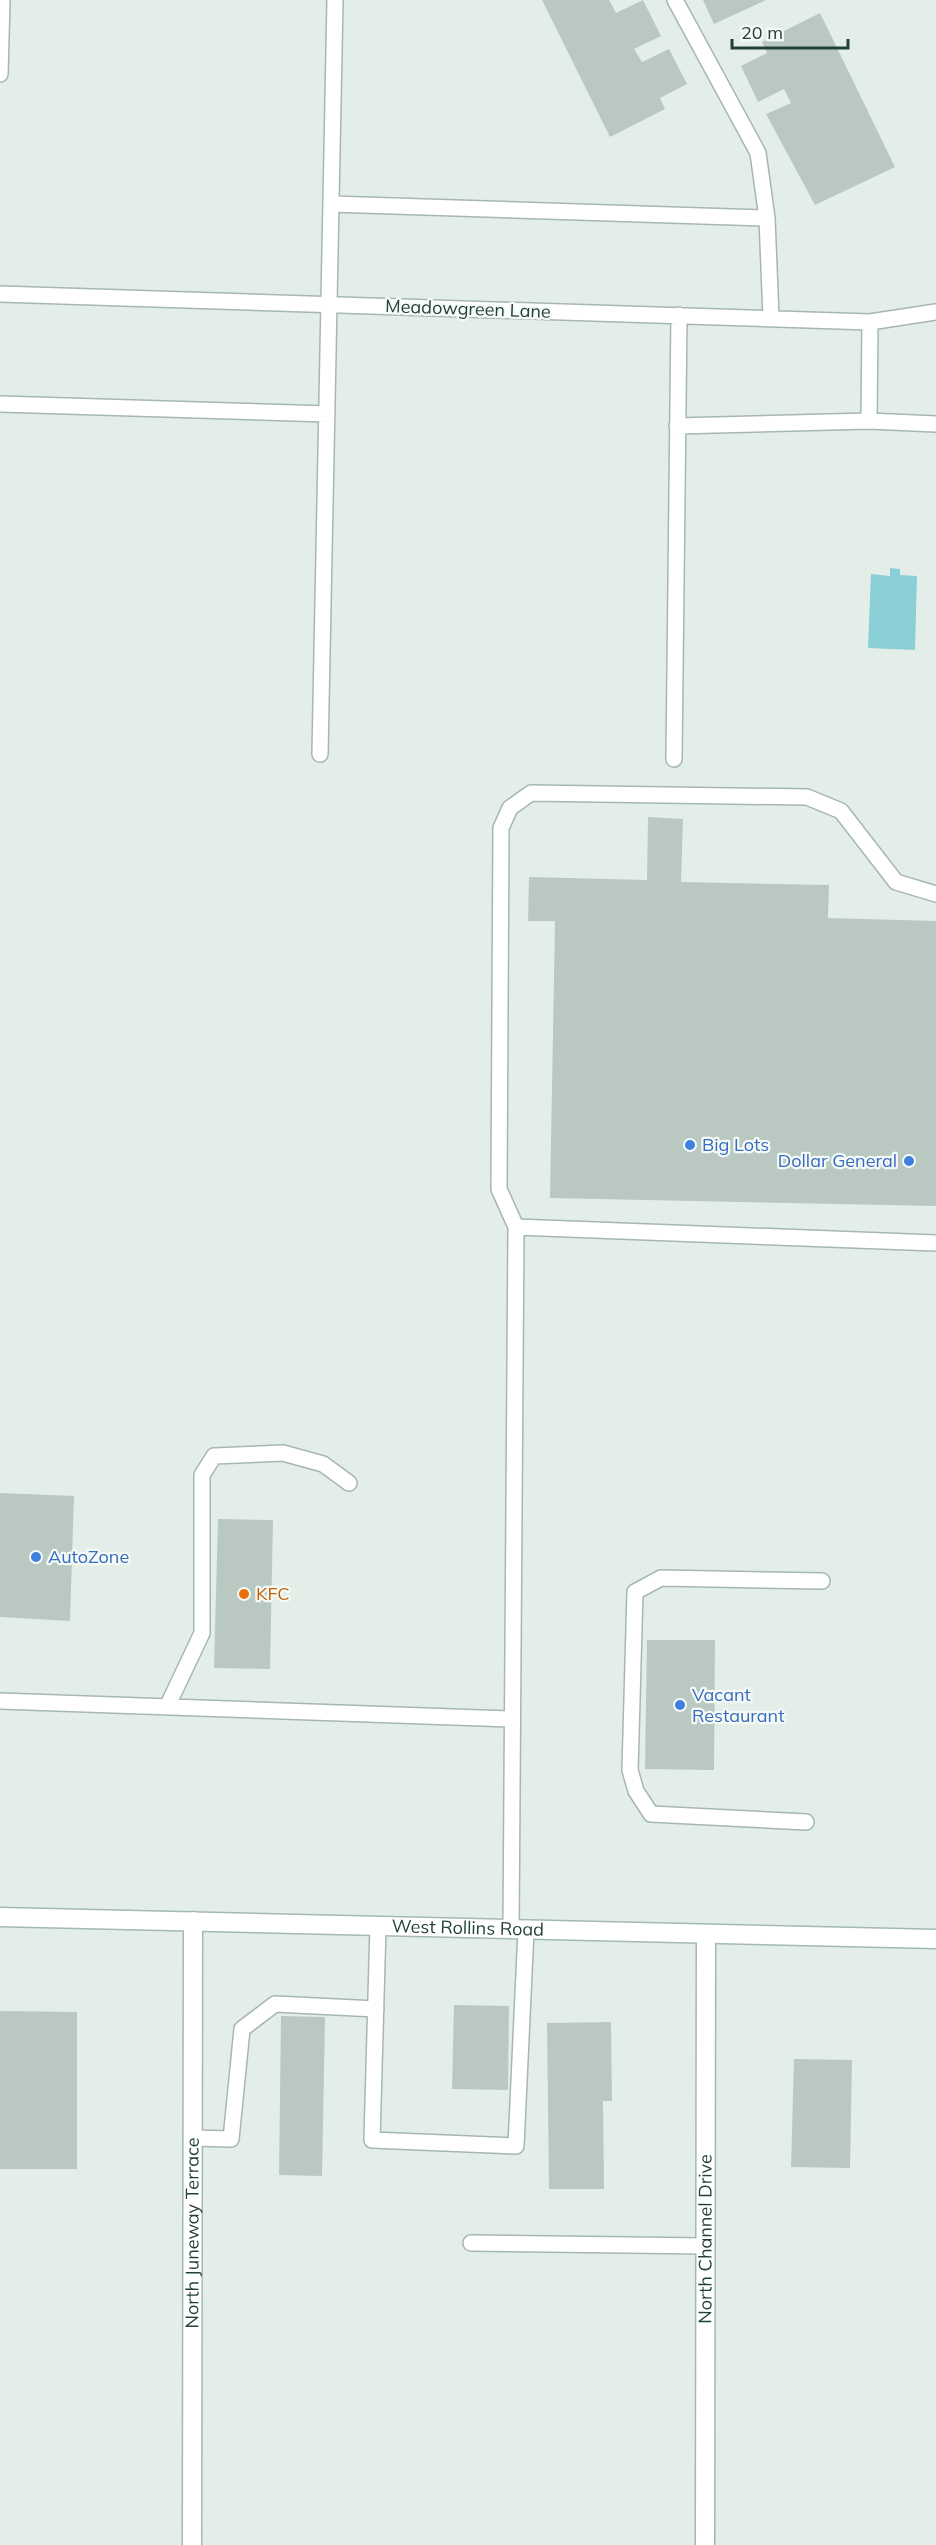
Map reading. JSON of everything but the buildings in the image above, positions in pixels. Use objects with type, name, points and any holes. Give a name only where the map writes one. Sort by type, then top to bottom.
[{"type":"street","name":"West Rollins Road","points":[[0,1917],[936,1939]]},
{"type":"street","name":"North Juneway Terrace","points":[[192,2545],[193,1921]]},
{"type":"street","name":"North Channel Drive","points":[[705,2545],[706,1934]]},
{"type":"lane","points":[[0,74],[2,0]]},
{"type":"lane","points":[[321,754],[335,0]]},
{"type":"lane","points":[[675,0],[758,153],[767,218],[771,318]]},
{"type":"lane","points":[[332,204],[767,218]]},
{"type":"lane","name":"Meadowgreen Lane","points":[[0,294],[870,322],[936,312]]},
{"type":"lane","points":[[674,759],[679,315]]},
{"type":"lane","points":[[869,421],[870,322]]},
{"type":"lane","points":[[0,404],[327,414]]},
{"type":"lane","points":[[677,426],[869,421],[936,424]]},
{"type":"lane","points":[[378,1926],[372,2140],[516,2146],[518,1929],[513,1719],[516,1227],[499,1189],[501,828],[510,808],[531,794],[807,797],[841,811],[896,882],[936,894]]},
{"type":"lane","points":[[516,1227],[936,1243]]},
{"type":"lane","points":[[167,1707],[202,1633],[202,1475],[214,1456],[283,1454],[323,1464],[349,1483]]},
{"type":"lane","points":[[806,1822],[651,1814],[636,1791],[630,1770],[635,1592],[661,1578],[822,1581]]},
{"type":"lane","points":[[0,1701],[513,1719]]},
{"type":"lane","points":[[193,2138],[231,2139],[242,2029],[275,2004],[376,2009]]},
{"type":"lane","points":[[471,2242],[705,2246]]},
{"type":"water","points":[[890,568],[900,569],[900,575],[917,576],[915,650],[868,648],[871,574],[890,576]]},
{"type":"place","name":"Big Lots","points":[[690,1145]]},
{"type":"place","name":"Dollar General","points":[[909,1161]]},
{"type":"place","name":"AutoZone","points":[[36,1557]]},
{"type":"place","name":"KFC","points":[[244,1594]]},
{"type":"place","name":"Vacant Restaurant","points":[[680,1705]]}]
